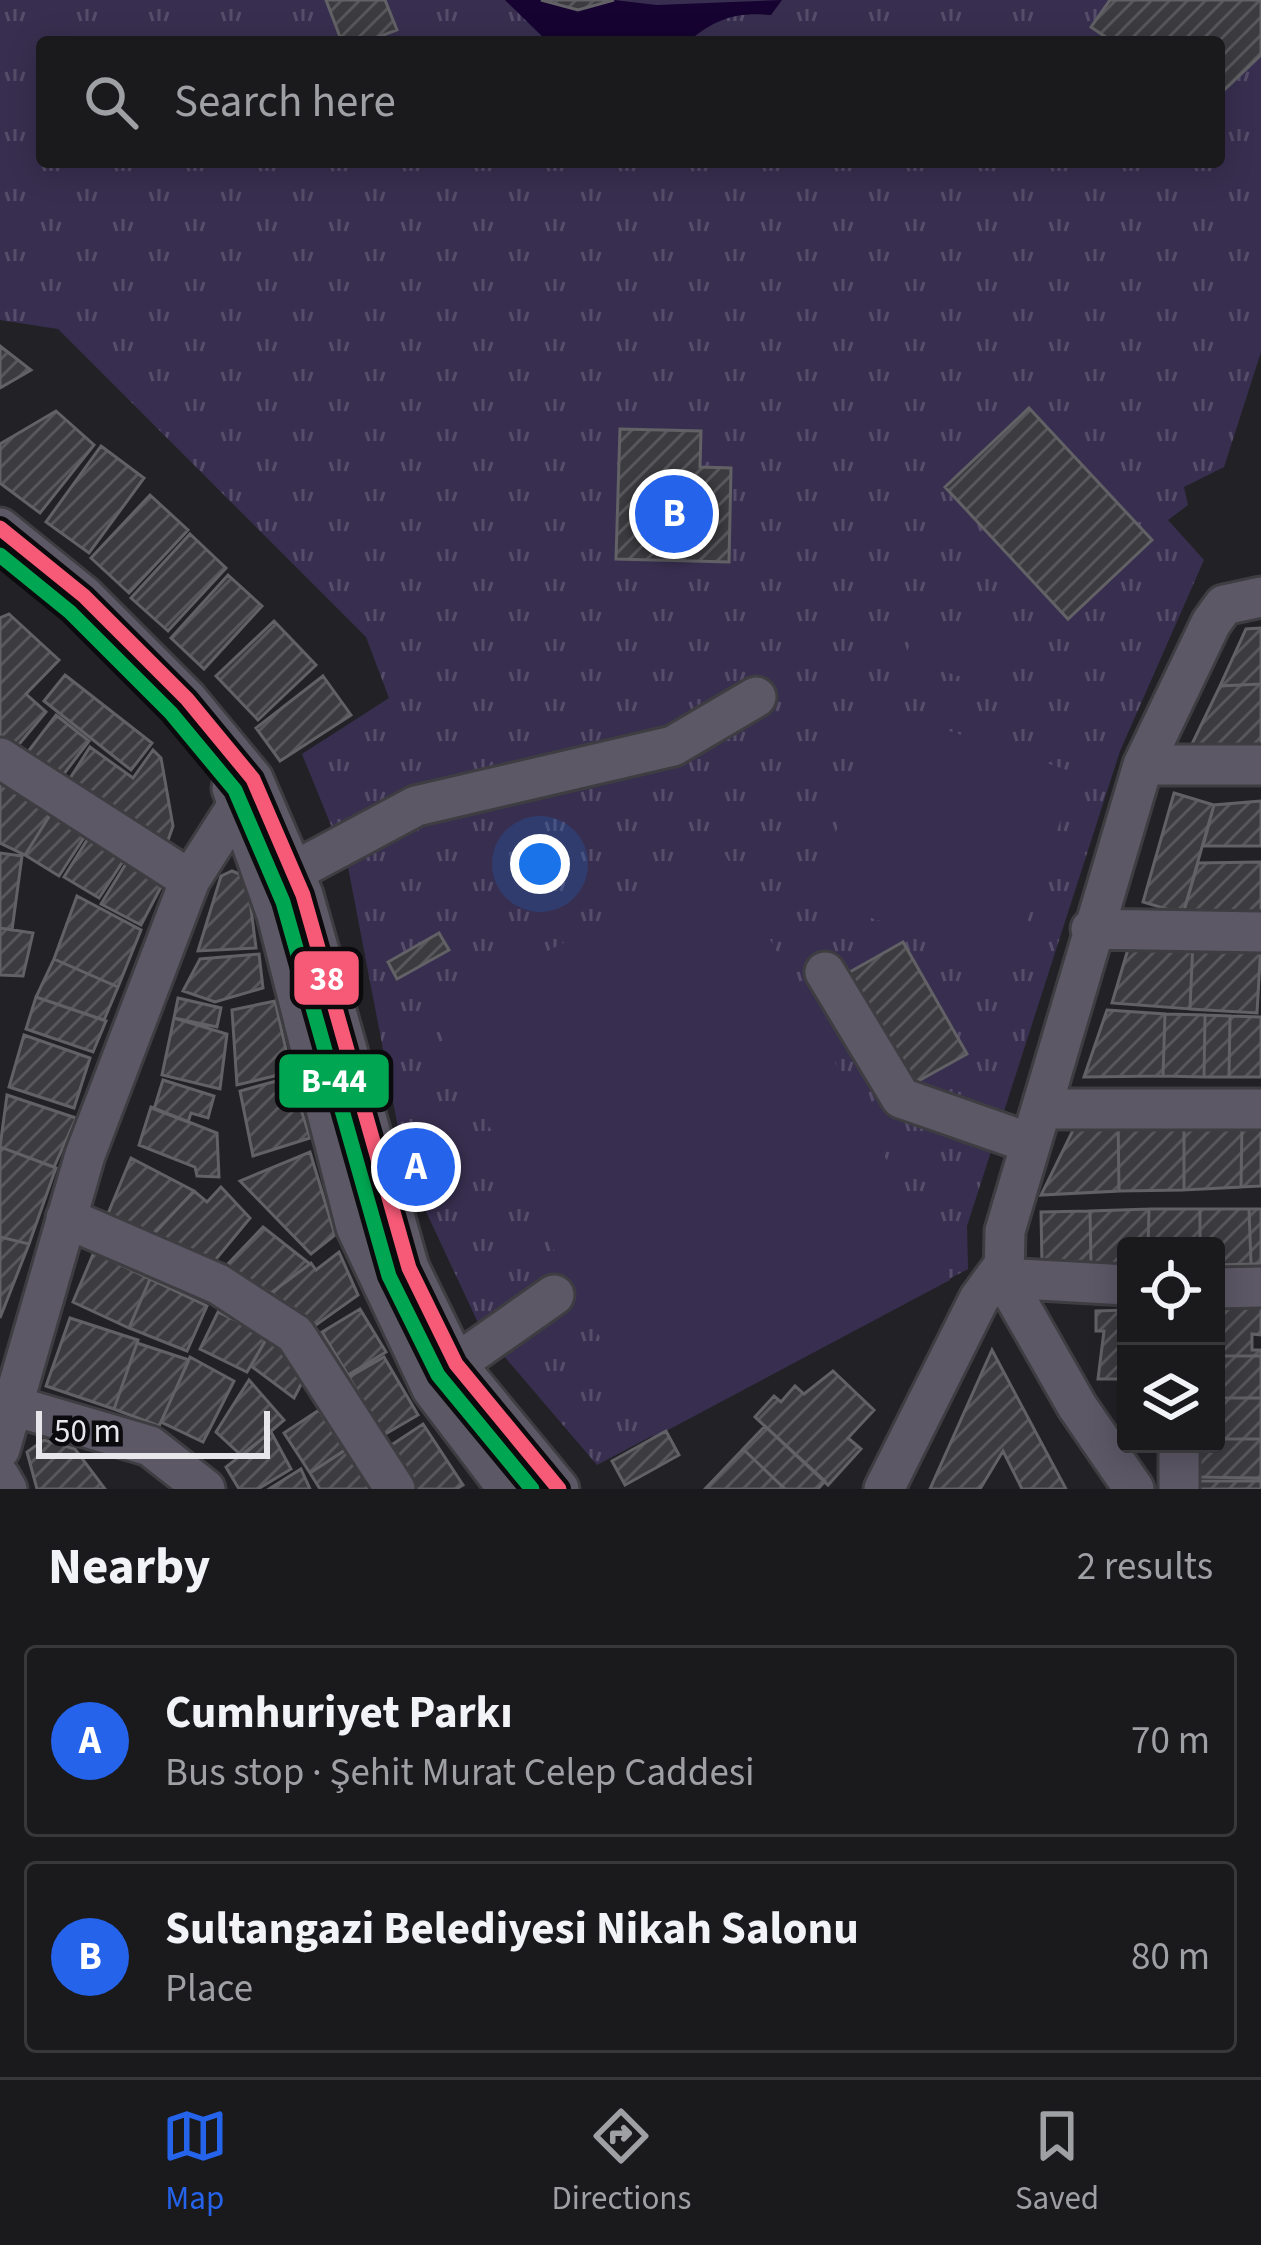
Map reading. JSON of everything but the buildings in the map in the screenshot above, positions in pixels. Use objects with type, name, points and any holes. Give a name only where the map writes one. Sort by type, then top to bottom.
[{"type":"street","points":[[0,528],[84,596],[187,699],[295,872],[409,1268],[456,1364],[559,1489]]},
{"type":"street","points":[[0,556],[97,636],[247,790],[356,1228],[432,1389],[508,1489]]},
{"type":"street","points":[[884,1489],[979,1299],[1003,1274],[1036,1126],[1143,765],[1242,601]]},
{"type":"street","points":[[295,872],[416,806],[673,746],[757,697]]},
{"type":"street","points":[[0,758],[190,880]]},
{"type":"street","points":[[1143,765],[1261,765]]},
{"type":"street","points":[[0,1449],[7,1402],[66,1218],[190,880],[247,790]]},
{"type":"street","points":[[1091,929],[1261,932]]},
{"type":"street","points":[[825,972],[902,1098],[1036,1126],[1261,1108]]},
{"type":"street","points":[[66,1218],[218,1284],[295,1334],[395,1489]]},
{"type":"street","points":[[1003,1274],[1117,1284]]},
{"type":"street","points":[[1003,1274],[1077,1406],[1134,1489]]},
{"type":"street","points":[[1225,1288],[1261,1287]]},
{"type":"street","points":[[456,1364],[554,1295]]},
{"type":"street","points":[[7,1402],[150,1446],[205,1489]]},
{"type":"street","points":[[1179,1453],[1179,1489]]},
{"type":"street","points":[[0,1477],[7,1489]]},
{"type":"green space","points":[[0,0],[1261,0],[1261,352],[1224,467],[1184,487],[1188,505],[1168,520],[1204,560],[1120,751],[967,1226],[968,1269],[597,1465],[481,1329],[406,1169],[348,867],[302,754],[389,698],[366,637],[58,329],[0,320]]},
{"type":"green space","points":[[919,616],[999,643],[985,685],[905,658]]},
{"type":"green space","points":[[877,707],[1076,773],[1013,965],[814,899]]},
{"type":"green space","points":[[726,856],[950,1280],[653,1438],[430,1014]]},
{"type":"shaded area","points":[[505,0],[541,0],[578,10],[614,0],[657,5],[782,0],[771,15],[726,19],[696,36],[542,36]]},
{"type":"transit line","name":"38","points":[[0,528],[84,596],[187,699],[253,779],[303,895],[409,1268],[456,1364],[559,1489]]},
{"type":"transit line","name":"B-44","points":[[0,555],[70,612],[171,713],[235,790],[283,902],[389,1276],[438,1375],[532,1489]]},
{"type":"place","name":"Sultangazi Belediyesi Nikah Salonu","points":[[674,514]]},
{"type":"place","name":"Cumhuriyet Parkı","points":[[416,1167]]}]
